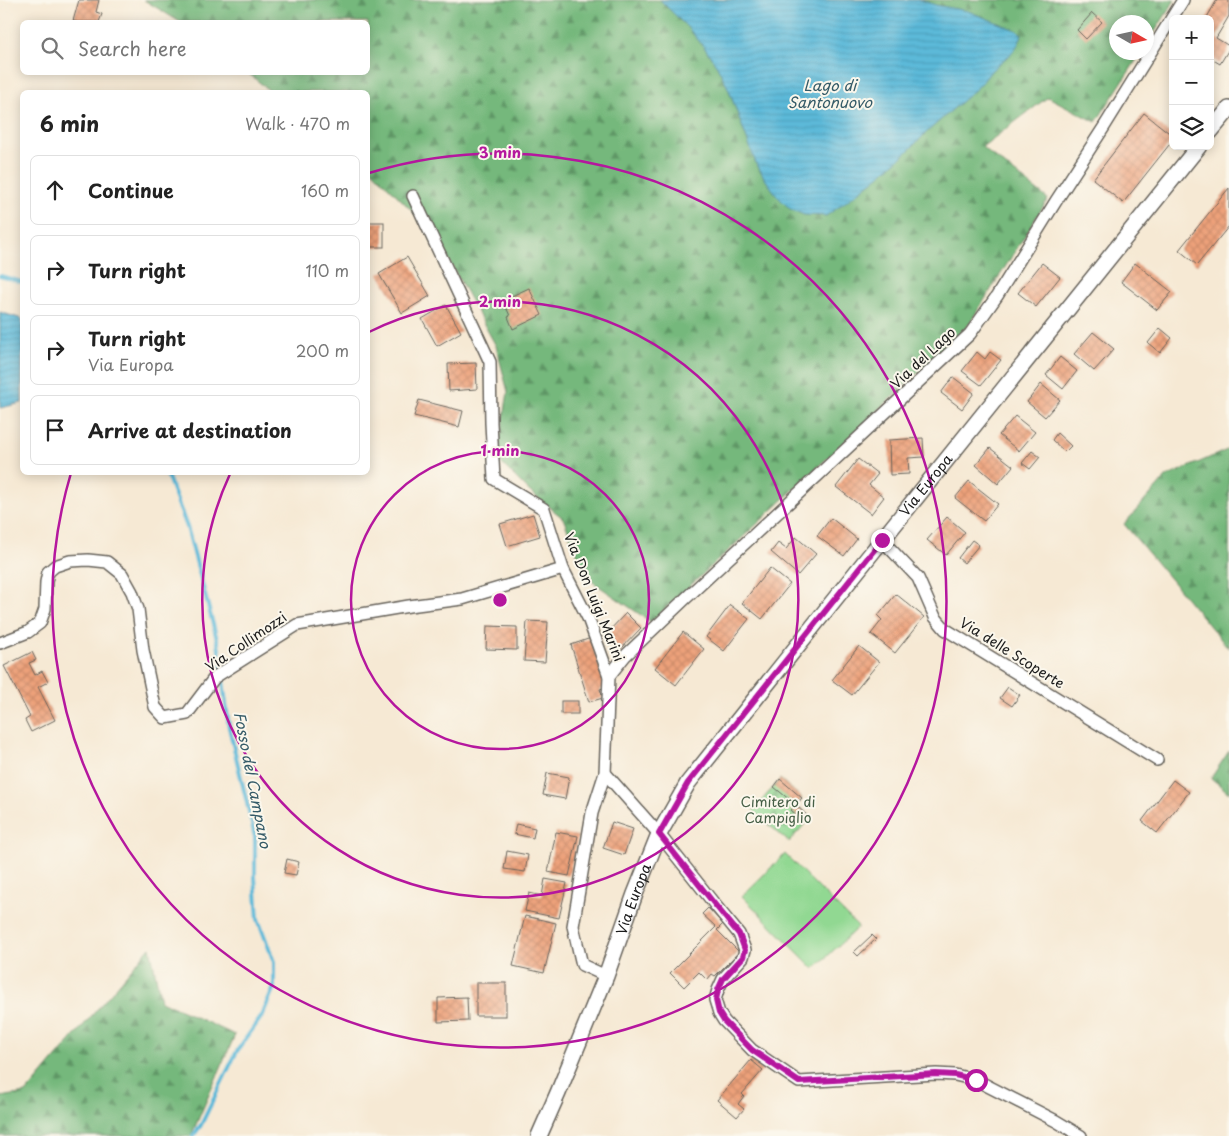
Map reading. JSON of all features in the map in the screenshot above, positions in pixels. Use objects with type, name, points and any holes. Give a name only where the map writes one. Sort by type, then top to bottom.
[{"type":"main road","points":[[1214,127],[1229,109]]},
{"type":"main road","name":"Via Europa","points":[[539,1136],[606,976],[634,894],[659,834],[688,783],[1196,150]]},
{"type":"street","name":"Via del Lago","points":[[609,676],[625,656],[685,599],[970,334],[997,296],[1183,0]]},
{"type":"street","name":"Via Don Luigi Marini","points":[[413,196],[490,362],[494,479],[544,509],[563,569],[588,618],[609,676],[605,773],[592,813],[573,926],[582,965],[606,976]]},
{"type":"street","name":"Via delle Scoperte","points":[[882,540],[918,578],[935,617],[945,630],[1158,760]]},
{"type":"street","name":"Via Collimozzi","points":[[0,643],[28,632],[40,623],[45,610],[48,572],[55,566],[70,561],[107,562],[122,574],[132,592],[138,609],[143,650],[155,707],[165,718],[187,714],[215,677],[297,625],[462,599],[563,569]]},
{"type":"street","points":[[605,773],[659,834],[739,934],[745,950],[743,957],[723,979],[716,1000],[719,1013],[724,1021],[752,1050],[799,1082],[936,1074],[955,1075],[976,1080],[1081,1136]]},
{"type":"green space","points":[[144,0],[1175,0],[1154,33],[1154,15],[1109,15],[1109,60],[1136,60],[1096,122],[1048,97],[982,147],[1048,199],[968,326],[651,622],[587,578],[563,518],[529,491],[497,459],[508,392],[496,346],[433,232],[370,168],[370,90],[269,90],[250,75],[370,75],[370,20],[177,20]]},
{"type":"green space","points":[[1229,449],[1229,649],[1124,524],[1166,477]]},
{"type":"green space","points":[[1229,751],[1229,793],[1211,778]]},
{"type":"green space","name":"Cimitero di Campiglio","points":[[780,779],[802,798],[796,805],[810,818],[789,842],[753,811]]},
{"type":"green space","points":[[785,854],[858,927],[814,969],[742,896]]},
{"type":"green space","points":[[150,947],[161,1001],[235,1035],[191,1136],[0,1136],[0,1097],[26,1093]]},
{"type":"water","name":"Lago di Santonuovo","points":[[660,0],[921,0],[968,11],[1022,34],[1010,55],[991,71],[978,87],[879,176],[826,216],[804,215],[790,209],[778,197],[765,179],[755,161],[728,88],[717,66],[688,28]]},
{"type":"water","points":[[0,312],[20,318],[20,403],[0,408]]},
{"type":"building","points":[[79,0],[99,0],[96,12],[102,14],[100,20],[73,20]]},
{"type":"building","points":[[1217,0],[1229,0],[1229,16],[1216,38],[1229,46],[1220,64],[1214,60],[1214,15],[1208,15]]},
{"type":"building","points":[[1092,13],[1102,22],[1086,39],[1077,30]]},
{"type":"building","points":[[1144,113],[1169,133],[1169,145],[1123,203],[1093,179]]},
{"type":"building","points":[[1229,188],[1229,226],[1197,265],[1179,250]]},
{"type":"building","points":[[370,222],[384,222],[384,247],[370,247]]},
{"type":"building","points":[[407,257],[430,296],[402,313],[379,274]]},
{"type":"building","points":[[1042,263],[1060,277],[1036,307],[1018,293]]},
{"type":"building","points":[[1135,263],[1172,292],[1157,310],[1121,282]]},
{"type":"building","points":[[529,288],[542,315],[513,329],[503,300]]},
{"type":"building","points":[[446,305],[461,332],[437,346],[422,319]]},
{"type":"building","points":[[1160,328],[1172,338],[1160,353],[1148,343]]},
{"type":"building","points":[[1093,332],[1114,349],[1094,371],[1074,354]]},
{"type":"building","points":[[977,352],[985,359],[990,352],[1001,360],[981,385],[962,371]]},
{"type":"building","points":[[1060,357],[1077,371],[1063,389],[1046,375]]},
{"type":"building","points":[[476,363],[477,389],[449,391],[448,364]]},
{"type":"building","points":[[953,377],[974,393],[962,409],[941,393]]},
{"type":"building","points":[[1041,384],[1060,400],[1045,417],[1027,402]]},
{"type":"building","points":[[419,400],[463,411],[459,427],[414,416]]},
{"type":"building","points":[[1015,416],[1035,432],[1019,451],[999,435]]},
{"type":"building","points":[[1057,433],[1071,446],[1065,452],[1052,440]]},
{"type":"building","points":[[923,438],[924,457],[908,458],[909,474],[890,475],[889,440]]},
{"type":"building","points":[[990,448],[1013,466],[998,484],[976,465]]},
{"type":"building","points":[[1032,451],[1040,457],[1030,469],[1022,463]]},
{"type":"building","points":[[858,459],[878,474],[869,485],[884,497],[871,514],[836,487]]},
{"type":"building","points":[[969,481],[998,504],[984,521],[955,498]]},
{"type":"building","points":[[533,514],[540,536],[507,546],[500,524]]},
{"type":"building","points":[[947,517],[965,532],[946,555],[927,540]]},
{"type":"building","points":[[831,518],[857,539],[844,556],[817,536]]},
{"type":"building","points":[[796,537],[816,554],[798,575],[771,552],[778,543],[786,549]]},
{"type":"building","points":[[972,540],[979,545],[964,563],[958,558]]},
{"type":"building","points":[[770,568],[790,584],[762,619],[742,603]]},
{"type":"building","points":[[896,594],[924,617],[895,653],[871,634],[882,620],[878,616]]},
{"type":"building","points":[[730,605],[749,619],[724,651],[706,637]]},
{"type":"building","points":[[626,613],[641,628],[620,650],[605,635]]},
{"type":"building","points":[[527,621],[548,622],[545,662],[524,661]]},
{"type":"building","points":[[487,626],[517,627],[517,650],[486,649]]},
{"type":"building","points":[[683,632],[704,649],[676,685],[655,668]]},
{"type":"building","points":[[591,638],[606,687],[600,689],[603,698],[589,702],[571,645]]},
{"type":"building","points":[[859,646],[879,662],[852,695],[832,680]]},
{"type":"building","points":[[32,652],[36,660],[29,663],[35,675],[42,671],[48,682],[38,687],[55,720],[31,732],[25,720],[30,717],[4,666]]},
{"type":"building","points":[[1008,687],[1020,695],[1012,706],[1000,698]]},
{"type":"building","points":[[561,701],[578,701],[578,714],[561,714]]},
{"type":"building","points":[[547,773],[569,777],[565,799],[543,795]]},
{"type":"building","points":[[780,779],[802,798],[796,805],[774,787]]},
{"type":"building","points":[[1173,780],[1189,792],[1157,833],[1142,821]]},
{"type":"building","points":[[796,805],[810,818],[805,823],[791,810]]},
{"type":"building","points":[[612,822],[633,829],[624,855],[603,848]]},
{"type":"building","points":[[516,824],[535,828],[533,838],[514,834]]},
{"type":"building","points":[[556,832],[578,836],[569,876],[548,872]]},
{"type":"building","points":[[507,851],[528,855],[525,872],[504,869]]},
{"type":"building","points":[[287,859],[299,862],[296,875],[284,873]]},
{"type":"building","points":[[545,879],[567,883],[559,918],[525,911],[529,893],[542,896]]},
{"type":"building","points":[[708,908],[723,924],[717,930],[739,952],[715,976],[712,974],[707,980],[699,972],[684,987],[670,973],[716,927],[702,914]]},
{"type":"building","points":[[525,916],[556,923],[544,973],[513,966]]},
{"type":"building","points":[[872,935],[876,939],[858,956],[854,952]]},
{"type":"building","points":[[476,983],[506,983],[506,1016],[476,1016]]},
{"type":"building","points":[[467,997],[468,1021],[438,1022],[438,998]]},
{"type":"building","points":[[751,1060],[763,1070],[742,1094],[744,1096],[738,1104],[744,1109],[737,1117],[717,1100]]},
{"type":"waterway","name":"Fosso del Campano","points":[[0,276],[20,281]]},
{"type":"waterway","name":"Fosso del Campano","points":[[167,475],[187,527],[218,643],[229,727],[255,837],[258,919],[274,962],[274,987],[262,1016],[237,1051],[201,1125],[193,1136]]},
{"type":"route","points":[[882,540],[688,783],[659,834],[739,934],[745,950],[743,957],[723,979],[716,1000],[719,1013],[724,1021],[752,1050],[799,1082],[936,1074],[955,1075],[976,1080]]}]
